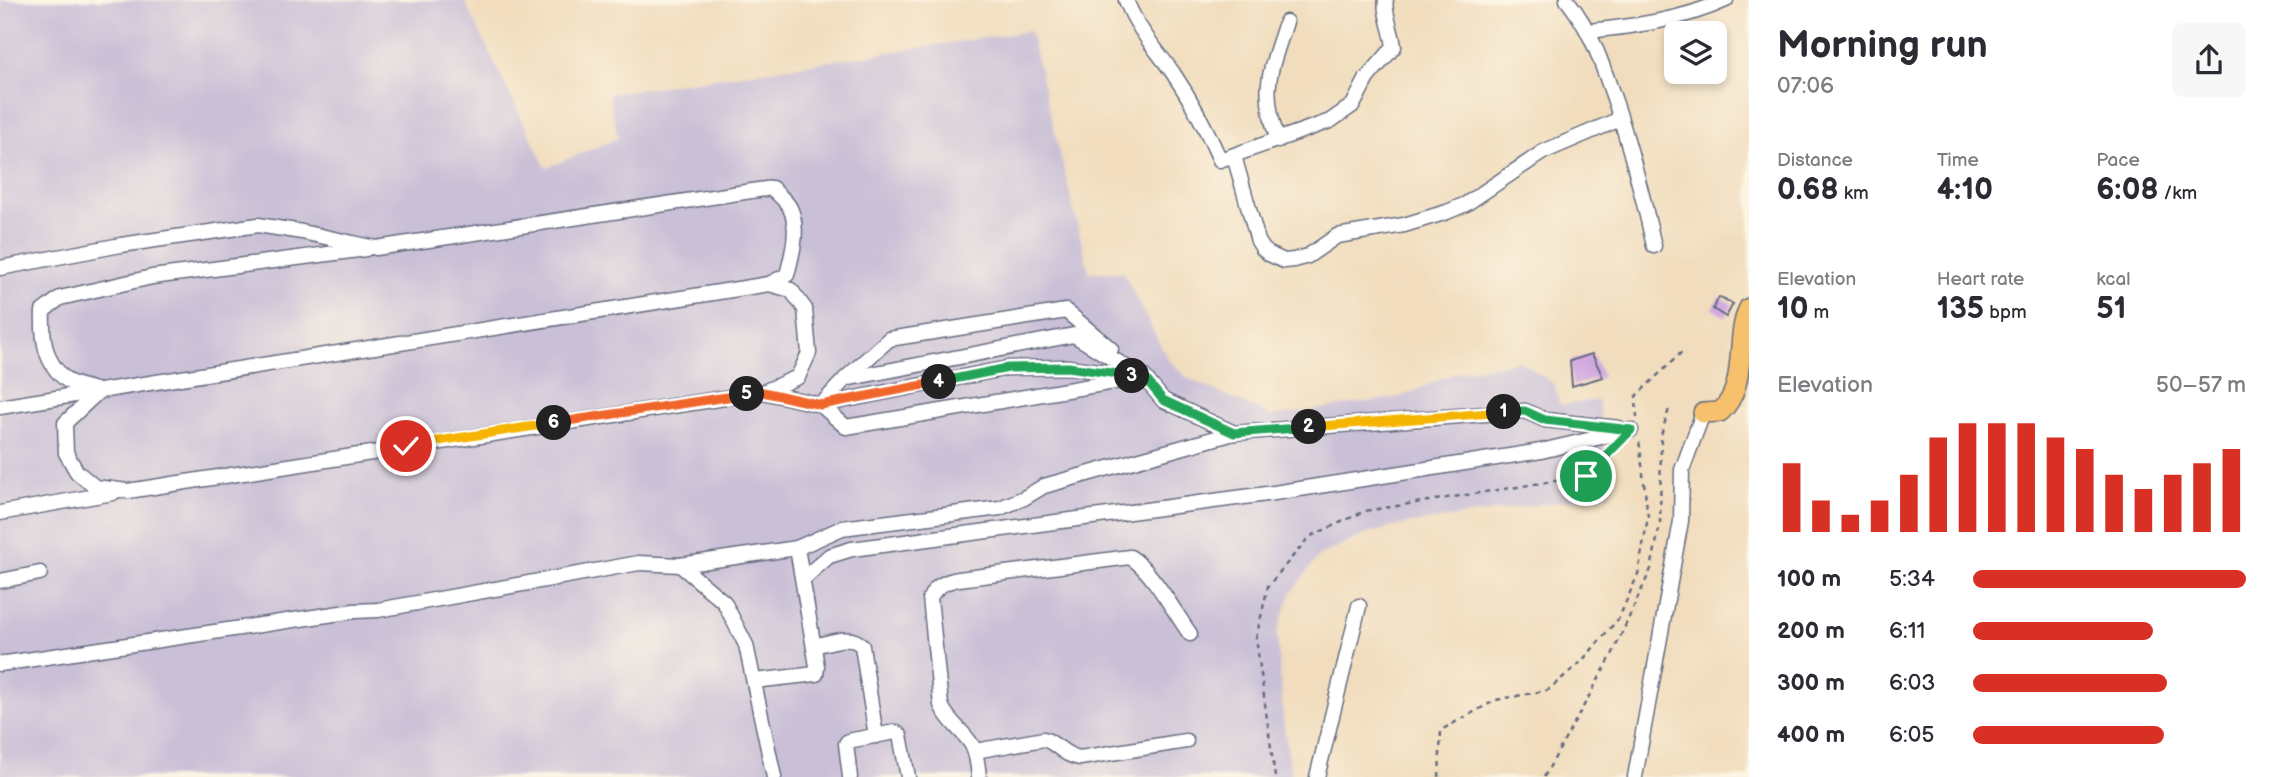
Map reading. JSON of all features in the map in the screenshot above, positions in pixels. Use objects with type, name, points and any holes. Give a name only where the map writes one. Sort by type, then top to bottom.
[{"type":"highway","points":[[1703,413],[1720,412],[1731,399],[1746,353],[1745,317],[1749,308]]},
{"type":"street","points":[[1126,0],[1137,26],[1171,71],[1203,121],[1220,160],[1330,121],[1353,105],[1367,78],[1394,47],[1393,32],[1384,5],[1386,0]]},
{"type":"street","points":[[1567,0],[1597,46],[1643,197],[1654,246]]},
{"type":"street","points":[[1588,31],[1637,26],[1685,16],[1726,0]]},
{"type":"street","points":[[1278,141],[1269,113],[1269,76],[1286,22]]},
{"type":"street","points":[[1234,156],[1258,241],[1262,249],[1284,261],[1308,256],[1337,236],[1404,225],[1466,204],[1544,152],[1620,119]]},
{"type":"street","points":[[0,407],[769,284],[787,275],[793,250],[794,226],[790,207],[772,187],[152,278],[60,298],[43,311],[42,338],[50,362],[69,383],[99,391]]},
{"type":"street","points":[[0,268],[121,244],[258,225],[376,247]]},
{"type":"street","points":[[0,513],[763,392],[798,377],[809,353],[805,309],[791,290],[769,284]]},
{"type":"street","points":[[821,405],[889,339],[1066,311],[1144,377],[1163,400],[1234,433]]},
{"type":"street","points":[[845,379],[1074,335],[1144,377]]},
{"type":"street","points":[[763,392],[821,405],[1008,368],[1068,367],[1144,377]]},
{"type":"street","points":[[821,405],[846,427],[1144,377]]},
{"type":"street","points":[[99,391],[65,423],[66,453],[77,472],[94,487],[128,491]]},
{"type":"street","points":[[0,664],[354,611],[378,610],[639,563],[680,565],[797,548],[842,528],[1000,508],[1044,486],[1234,433],[1525,411],[1545,420],[1636,429]]},
{"type":"street","points":[[1635,777],[1681,522],[1682,470],[1703,413]]},
{"type":"street","points":[[803,579],[829,556],[852,548],[976,534],[1300,489],[1541,451],[1636,429]]},
{"type":"street","points":[[754,681],[816,674],[814,646],[797,548]]},
{"type":"street","points":[[979,777],[975,751],[970,741],[945,714],[941,705],[930,598],[933,591],[940,586],[959,579],[1130,557],[1139,562],[1190,634]]},
{"type":"street","points":[[680,565],[724,602],[746,645],[774,777]]},
{"type":"street","points":[[0,581],[40,573]]},
{"type":"street","points":[[1317,777],[1359,606]]},
{"type":"street","points":[[814,646],[850,639],[858,641],[862,646],[876,736]]},
{"type":"street","points":[[850,777],[846,744],[848,741],[895,732],[901,735],[908,777]]},
{"type":"street","points":[[975,751],[1044,738],[1052,741],[1066,755],[1080,758],[1186,741]]},
{"type":"path","points":[[1440,777],[1441,730],[1496,700],[1548,690],[1581,662],[1619,618],[1637,574],[1648,517],[1636,429],[1636,396],[1684,351]]},
{"type":"path","points":[[1545,777],[1612,655],[1651,569],[1660,524],[1661,435],[1669,409]]},
{"type":"path","points":[[1275,777],[1256,638],[1268,586],[1308,537],[1365,511],[1586,476],[1636,429]]},
{"type":"shaded area","points":[[0,0],[464,0],[546,168],[618,138],[609,94],[1030,31],[1089,272],[1123,272],[1167,358],[1187,378],[1272,416],[1401,397],[1454,373],[1520,361],[1554,384],[1560,405],[1598,400],[1610,494],[1407,524],[1368,533],[1319,556],[1291,593],[1277,634],[1284,727],[1292,777],[0,777]]},
{"type":"building","points":[[1719,297],[1733,304],[1726,317],[1713,309]]},
{"type":"building","points":[[1592,354],[1603,377],[1572,386],[1570,361]]},
{"type":"route","points":[[406,446],[763,392],[821,405],[1008,368],[1068,367],[1144,377],[1163,400],[1234,433],[1525,411],[1545,420],[1631,430],[1586,476]]}]
